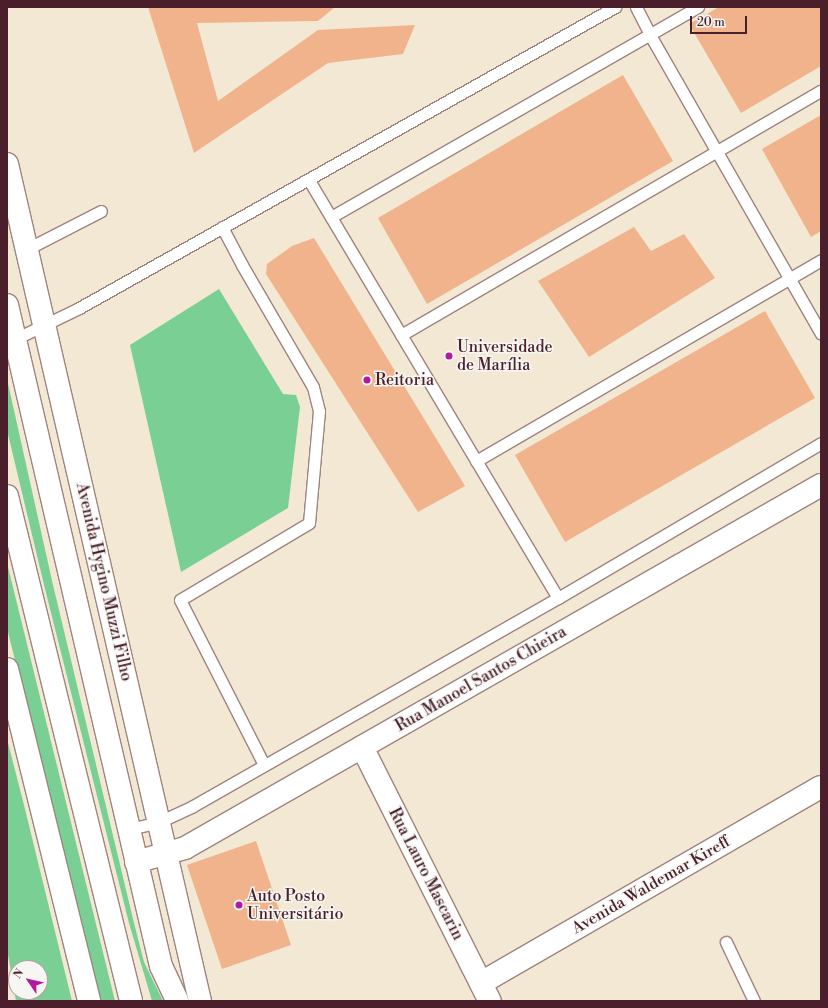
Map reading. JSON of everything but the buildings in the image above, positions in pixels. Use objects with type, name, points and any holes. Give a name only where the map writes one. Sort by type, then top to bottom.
[{"type":"main road","name":"Avenida Hygino Muzzi Filho","points":[[7,164],[200,1001]]},
{"type":"main road","name":"Avenida Hygino Muzzi Filho","points":[[7,305],[161,966],[177,1001]]},
{"type":"main road","name":"Rua Manoel Santos Chieira","points":[[136,862],[185,848],[821,484]]},
{"type":"main road","points":[[7,496],[131,1001]]},
{"type":"main road","points":[[7,669],[89,1001]]},
{"type":"main road","name":"Rua Lauro Mascarin","points":[[362,748],[485,992]]},
{"type":"main road","name":"Avenida Waldemar Kireff","points":[[485,992],[821,787]]},
{"type":"lane","points":[[15,340],[45,326],[309,180],[615,7]]},
{"type":"lane","points":[[636,7],[650,35],[821,333]]},
{"type":"lane","points":[[331,217],[698,7]]},
{"type":"lane","points":[[401,335],[821,91]]},
{"type":"lane","points":[[309,180],[558,598]]},
{"type":"lane","points":[[27,249],[101,211]]},
{"type":"lane","points":[[222,227],[242,265],[313,387],[319,411],[308,523],[180,600],[264,765]]},
{"type":"lane","points":[[476,460],[821,260]]},
{"type":"lane","points":[[129,829],[159,822],[193,806],[558,598],[821,443]]},
{"type":"lane","points":[[726,942],[754,1001]]},
{"type":"green space","points":[[219,289],[283,394],[296,395],[300,407],[288,508],[181,572],[130,345]]},
{"type":"green space","points":[[7,379],[53,585],[134,923],[144,962],[163,1001],[152,1001],[129,923],[45,589],[7,430]]},
{"type":"green space","points":[[7,563],[115,1001],[99,1001],[7,628]]},
{"type":"green space","points":[[7,739],[72,1001],[16,1001],[48,1000],[48,960],[9,960],[7,949]]},
{"type":"place","name":"Universidade de Marília","points":[[449,356]]},
{"type":"place","name":"Reitoria","points":[[367,380]]},
{"type":"place","name":"Auto Posto Universitário","points":[[239,905]]}]
